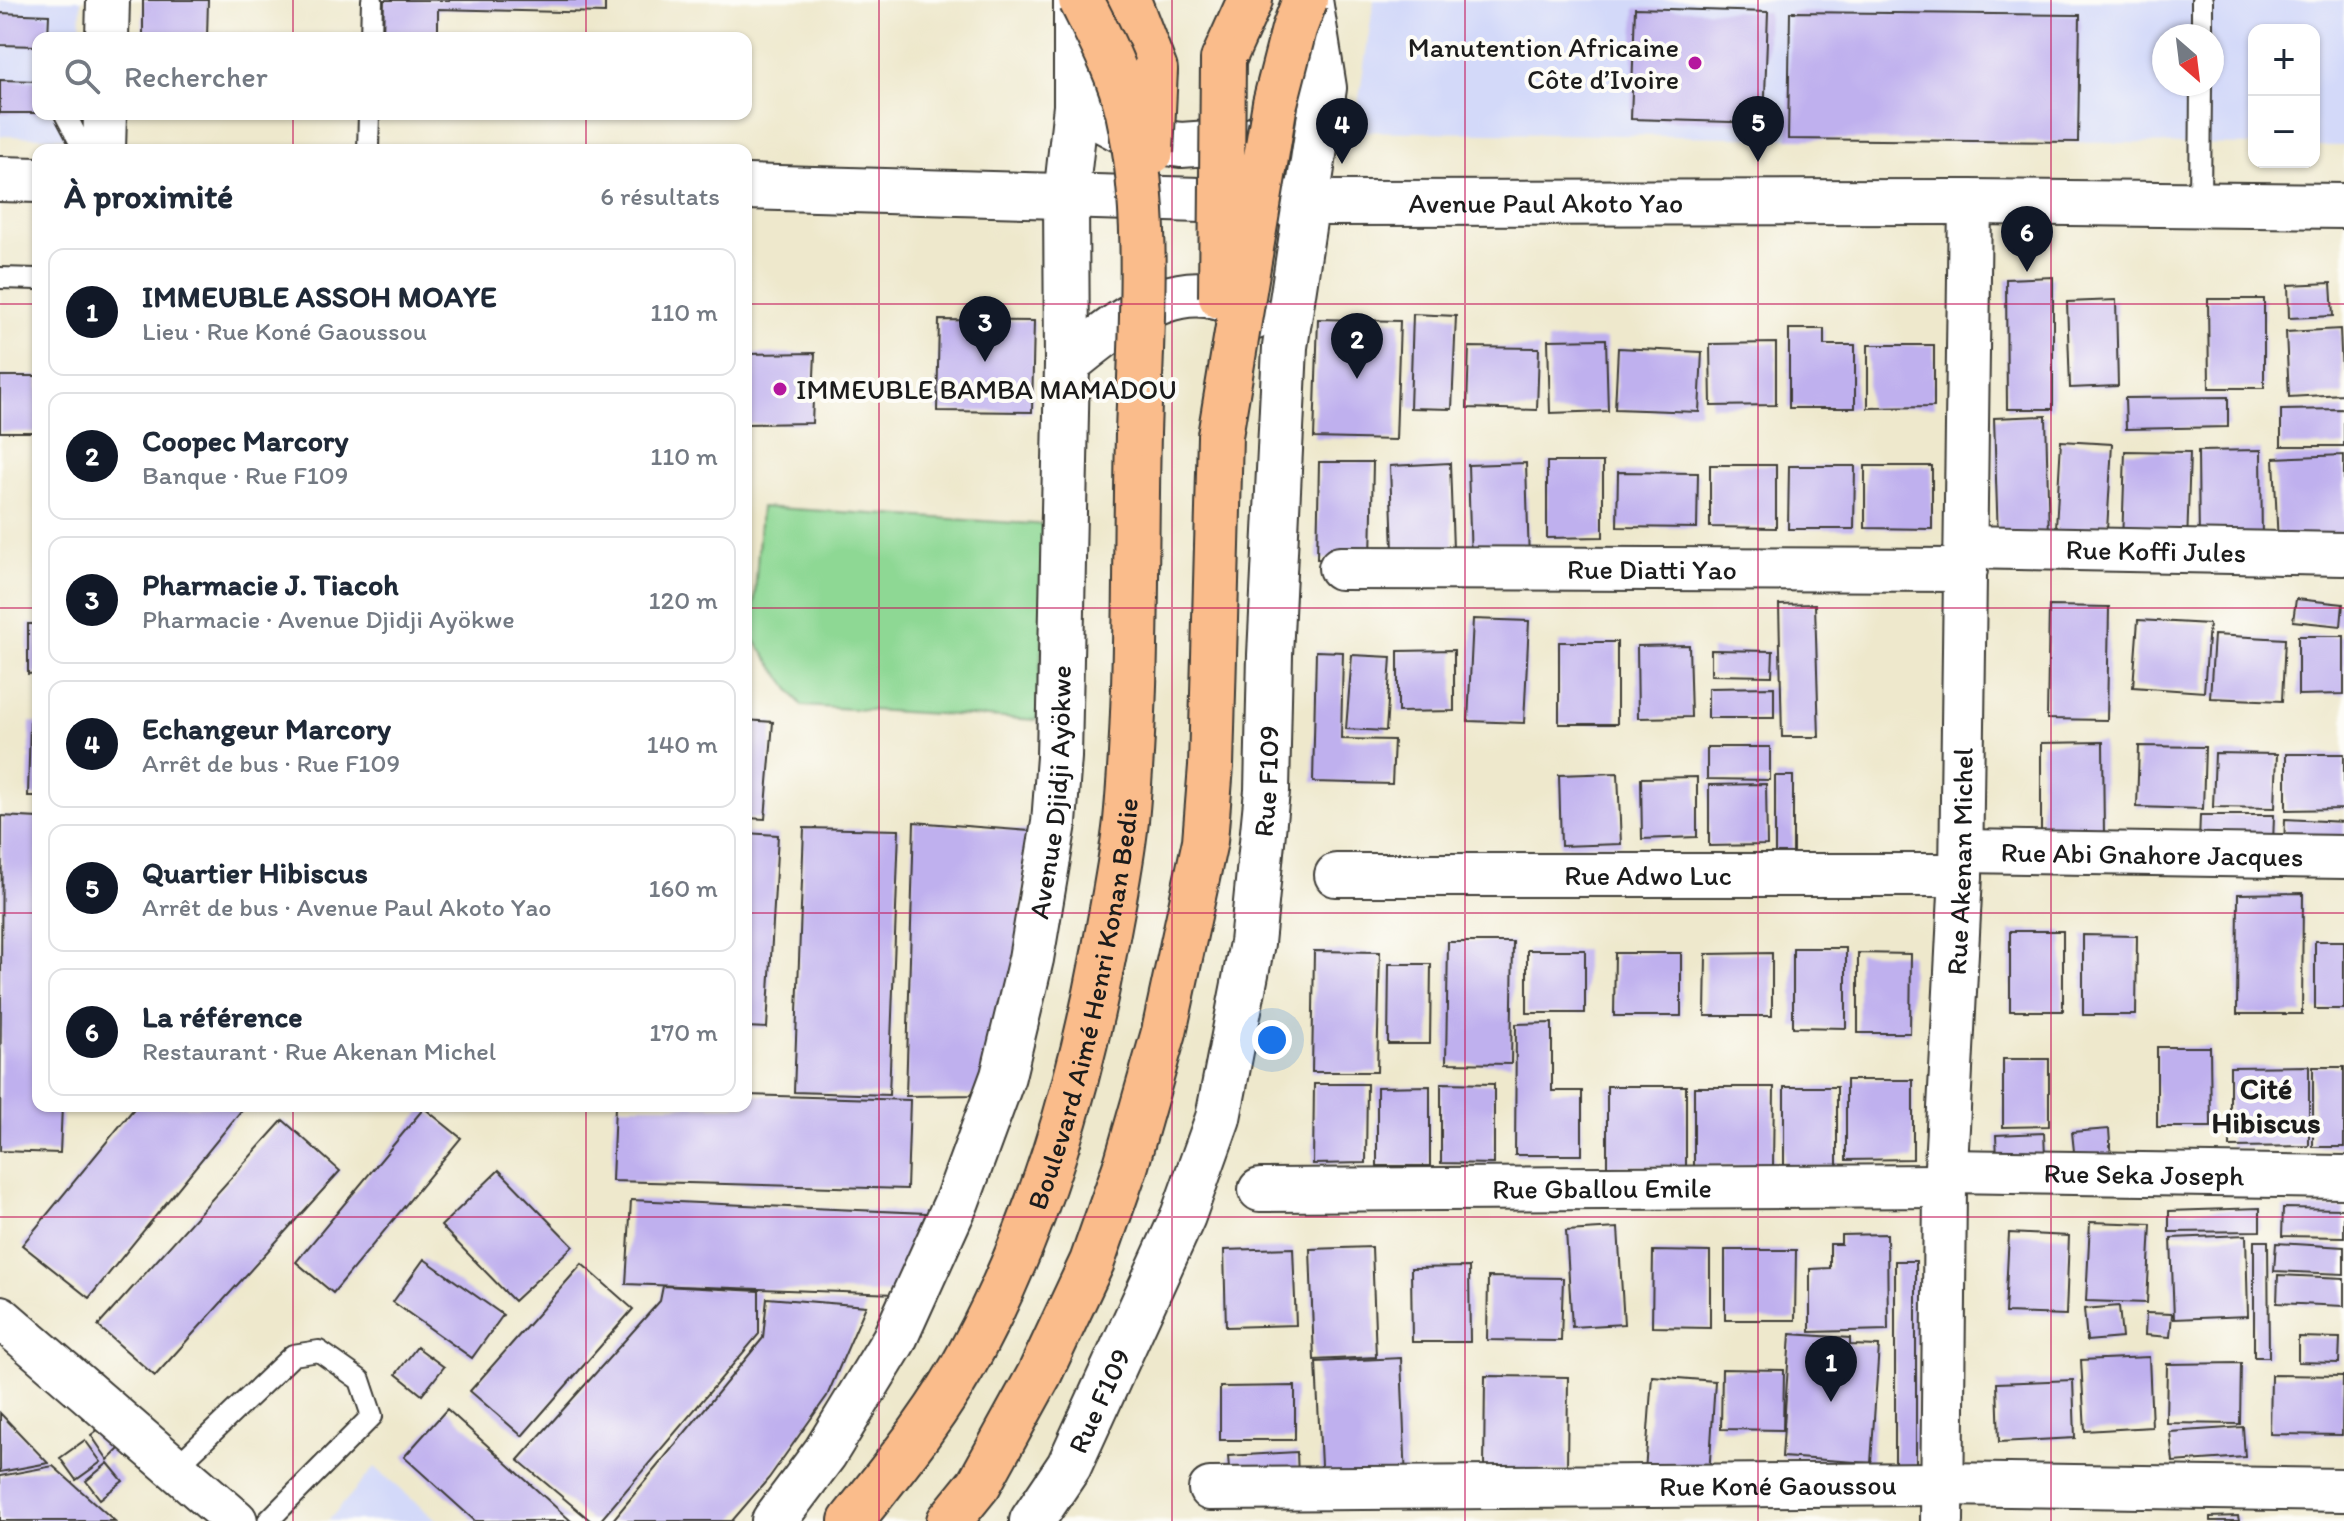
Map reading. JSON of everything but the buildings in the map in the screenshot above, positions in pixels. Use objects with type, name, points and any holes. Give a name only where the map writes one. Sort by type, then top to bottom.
[{"type":"highway","points":[[1078,0],[1105,48],[1127,111],[1144,230],[1138,434]]},
{"type":"highway","points":[[1128,0],[1155,70]]},
{"type":"highway","points":[[1138,434],[1155,70],[1155,0]]},
{"type":"highway","points":[[949,1521],[987,1470],[1039,1375],[1092,1262],[1126,1165],[1164,1032],[1205,841],[1211,766],[1220,436],[1223,60],[1234,0]]},
{"type":"highway","points":[[1223,60],[1250,0]]},
{"type":"highway","points":[[1220,436],[1275,103],[1294,29],[1308,0]]},
{"type":"highway","name":"Boulevard Aimé Henri Konan Bedie","points":[[851,1521],[920,1435],[973,1349],[1025,1237],[1060,1143],[1092,1016],[1125,825],[1131,760],[1138,434]]},
{"type":"street","points":[[107,32],[108,0]]},
{"type":"street","name":"Avenue Djidji Ayökwe","points":[[774,1521],[825,1453],[894,1340],[957,1201],[1003,1076],[1031,959],[1054,823],[1059,757],[1067,364],[1066,197],[1076,106],[1078,0]]},
{"type":"street","name":"Rue F109","points":[[1032,1521],[1069,1466],[1183,1216],[1221,1104],[1252,943],[1267,791],[1270,655],[1285,347],[1324,88],[1308,0]]},
{"type":"street","points":[[1076,106],[1138,139],[1181,145],[1252,140],[1296,116],[1324,88]]},
{"type":"street","points":[[104,144],[105,120]]},
{"type":"street","points":[[0,179],[32,180]]},
{"type":"street","name":"Avenue Paul Akoto Yao","points":[[752,187],[1308,203],[1970,202],[2344,206]]},
{"type":"street","name":"Rue Akenan Michel","points":[[1942,1503],[1946,1178],[1961,863],[1970,202]]},
{"type":"street","points":[[1067,364],[1120,323],[1160,300],[1200,293],[1238,305],[1285,347]]},
{"type":"street","name":"Rue Koffi Jules","points":[[1966,558],[2344,554]]},
{"type":"street","name":"Rue Diatti Yao","points":[[1340,568],[1966,558]]},
{"type":"street","name":"Rue Abi Gnahore Jacques","points":[[1961,863],[2344,857]]},
{"type":"street","name":"Rue Adwo Luc","points":[[1336,875],[1961,863]]},
{"type":"street","name":"Rue Seka Joseph","points":[[1946,1178],[2344,1177]]},
{"type":"street","name":"Rue Gballou Emile","points":[[1260,1190],[1946,1178]]},
{"type":"street","points":[[0,1317],[236,1521]]},
{"type":"street","name":"Rue Koné Gaoussou","points":[[1210,1489],[1942,1503],[2344,1490]]},
{"type":"lane","points":[[371,32],[372,0]]},
{"type":"lane","points":[[2202,0],[2202,24]]},
{"type":"lane","points":[[2200,204],[2201,96]]},
{"type":"lane","points":[[68,120],[81,144]]},
{"type":"lane","points":[[368,144],[369,120]]},
{"type":"lane","points":[[0,278],[32,279]]},
{"type":"lane","points":[[175,1468],[293,1355],[319,1351],[360,1380],[372,1416],[268,1521]]},
{"type":"shaded area","points":[[0,0],[81,0],[80,32],[32,32],[32,120],[78,120],[77,138],[0,136]]},
{"type":"shaded area","points":[[1374,0],[2344,0],[2344,146],[2320,146],[2320,24],[2248,24],[2248,145],[1354,131]]},
{"type":"shaded area","points":[[375,1467],[437,1521],[328,1521]]},
{"type":"green space","points":[[761,507],[1050,525],[1037,720],[802,706],[752,637]]},
{"type":"place","name":"Manutention Africaine Côte d’Ivoire","points":[[1695,63]]},
{"type":"place","name":"Quartier Hibiscus","points":[[1758,162]]},
{"type":"place","name":"Echangeur Marcory","points":[[1342,164]]},
{"type":"place","name":"La référence","points":[[2027,272]]},
{"type":"place","name":"Pharmacie J. Tiacoh","points":[[985,362]]},
{"type":"place","name":"Coopec Marcory","points":[[1357,379]]},
{"type":"place","name":"IMMEUBLE BAMBA MAMADOU","points":[[780,389]]},
{"type":"place","name":"IMMEUBLE ASSOH MOAYE","points":[[1831,1402]]},
{"type":"district","name":"Cité Hibiscus","points":[[2266,1106]]}]
